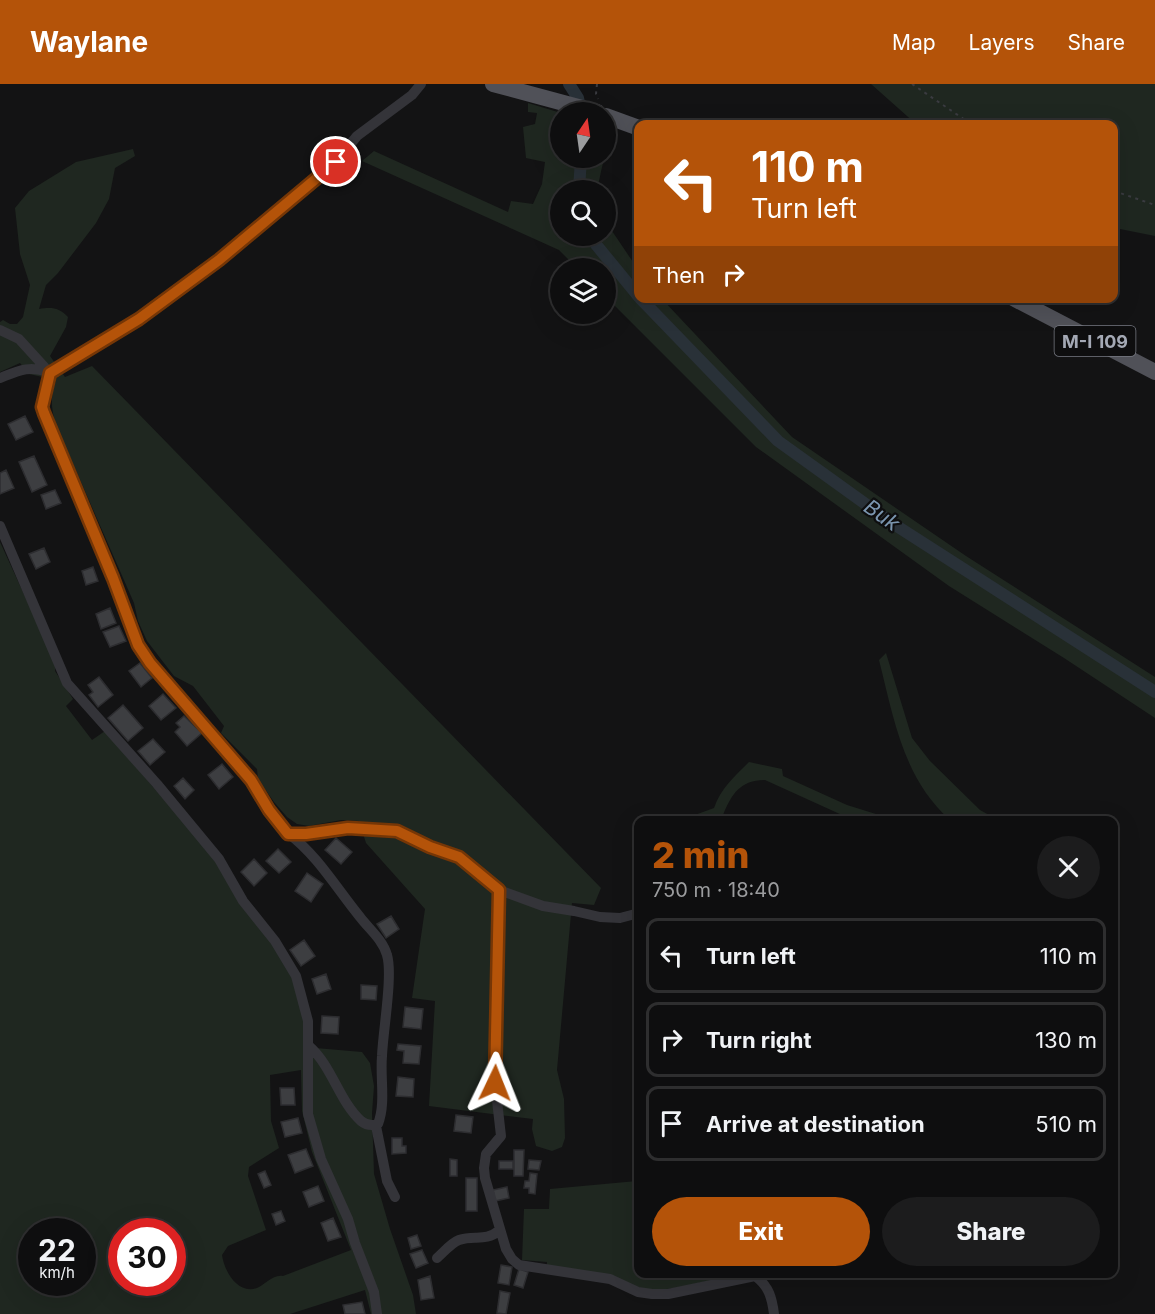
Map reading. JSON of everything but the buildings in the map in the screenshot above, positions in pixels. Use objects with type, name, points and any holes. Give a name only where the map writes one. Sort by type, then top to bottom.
[{"type":"main road","points":[[493,84],[560,102]]},
{"type":"main road","points":[[616,120],[634,126]]},
{"type":"main road","name":"M-I 109","points":[[1023,303],[1155,372]]},
{"type":"street","points":[[376,1126],[380,1122],[382,1092],[383,1031],[389,968],[387,954],[379,939],[331,878],[304,846],[288,834],[269,810],[251,780],[150,663],[138,645],[113,578],[42,407],[50,373],[139,319],[219,260],[336,162],[357,136],[412,95],[421,84]]},
{"type":"street","points":[[0,330],[19,339],[50,373]]},
{"type":"street","points":[[0,378],[20,369],[29,368],[37,368],[50,373]]},
{"type":"street","points":[[0,526],[67,683],[157,784],[219,859],[243,901],[287,958],[296,976],[308,1021],[308,1114],[321,1159],[348,1220],[374,1292],[377,1314]]},
{"type":"street","points":[[288,834],[348,828],[397,831],[430,847],[459,857],[499,890],[543,906],[600,917],[620,918],[634,914]]},
{"type":"street","points":[[499,890],[495,1083],[496,1103],[502,1131],[498,1143],[486,1154],[484,1168],[506,1249],[519,1265],[609,1279],[638,1292],[668,1294],[741,1278]]},
{"type":"street","points":[[309,1046],[323,1063],[355,1114],[363,1123],[376,1126]]},
{"type":"street","points":[[376,1126],[387,1181],[395,1197]]},
{"type":"street","points":[[437,1258],[460,1239],[485,1239],[500,1230]]},
{"type":"street","points":[[759,1278],[765,1283],[773,1303],[774,1314]]},
{"type":"path","points":[[912,84],[965,120]]},
{"type":"path","points":[[1118,192],[1155,205]]},
{"type":"shaded area","points":[[871,84],[1155,84],[1155,236],[1118,229],[1118,120],[912,120]]},
{"type":"shaded area","points":[[528,103],[550,110],[550,168],[602,168],[599,180],[550,180],[550,246],[362,161],[374,151],[508,212],[511,201],[533,204],[542,184],[545,162],[526,158],[523,127],[535,124],[537,113],[528,112]]},
{"type":"shaded area","points":[[133,149],[135,156],[115,168],[109,199],[96,223],[58,273],[46,285],[39,309],[55,308],[68,317],[66,327],[50,356],[65,377],[92,366],[601,888],[594,905],[572,903],[557,1070],[564,1099],[565,1138],[562,1147],[552,1151],[536,1146],[532,1129],[533,1119],[429,1106],[435,1001],[412,998],[425,909],[366,843],[359,821],[341,820],[309,826],[297,824],[287,817],[258,779],[257,769],[221,733],[224,726],[193,686],[174,676],[147,641],[138,621],[134,603],[56,425],[52,402],[56,380],[29,374],[20,363],[0,372],[0,322],[3,320],[10,324],[17,324],[23,317],[30,285],[20,254],[15,208],[29,191],[76,162]]},
{"type":"shaded area","points":[[616,237],[634,264],[634,303],[666,303],[792,437],[966,556],[1155,677],[1155,718],[949,586],[756,447],[616,307],[616,258],[567,258],[559,250],[550,246],[616,246]]},
{"type":"shaded area","points":[[0,542],[56,664],[55,671],[73,699],[66,706],[92,740],[105,731],[215,859],[272,942],[293,978],[305,1021],[304,1047],[362,1052],[370,1063],[374,1086],[372,1113],[374,1174],[413,1295],[416,1314],[371,1314],[365,1290],[290,1314],[0,1314]],"holes":[[[301,1070],[302,1111],[312,1152],[351,1250],[283,1276],[276,1276],[257,1288],[243,1288],[229,1274],[222,1255],[228,1246],[266,1230],[248,1176],[249,1167],[279,1148],[271,1121],[270,1075]]]},
{"type":"shaded area","points":[[886,653],[912,738],[930,761],[980,810],[991,816],[946,816],[921,786],[896,725],[879,660]]},
{"type":"shaded area","points":[[749,762],[782,769],[783,776],[847,805],[882,816],[844,816],[765,780],[750,782],[738,789],[723,815],[725,816],[692,816],[714,808],[724,788]]},
{"type":"shaded area","points":[[634,985],[634,1012],[632,1012]]},
{"type":"shaded area","points":[[634,1181],[634,1278],[722,1278],[675,1288],[646,1289],[547,1267],[547,1262],[522,1260],[524,1209],[549,1209],[550,1189]]},
{"type":"waterway","name":"Buk","points":[[569,84],[579,102]]},
{"type":"waterway","name":"Buk","points":[[580,168],[580,180]]},
{"type":"waterway","name":"Buk","points":[[597,246],[634,291]]},
{"type":"waterway","name":"Buk","points":[[645,303],[778,441],[892,523],[1155,692]]},
{"type":"route","points":[[336,162],[219,260],[139,319],[50,373],[42,407],[113,578],[138,645],[150,663],[251,780],[269,810],[288,834],[348,828],[397,831],[430,847],[459,857],[499,890],[495,1083]]}]
